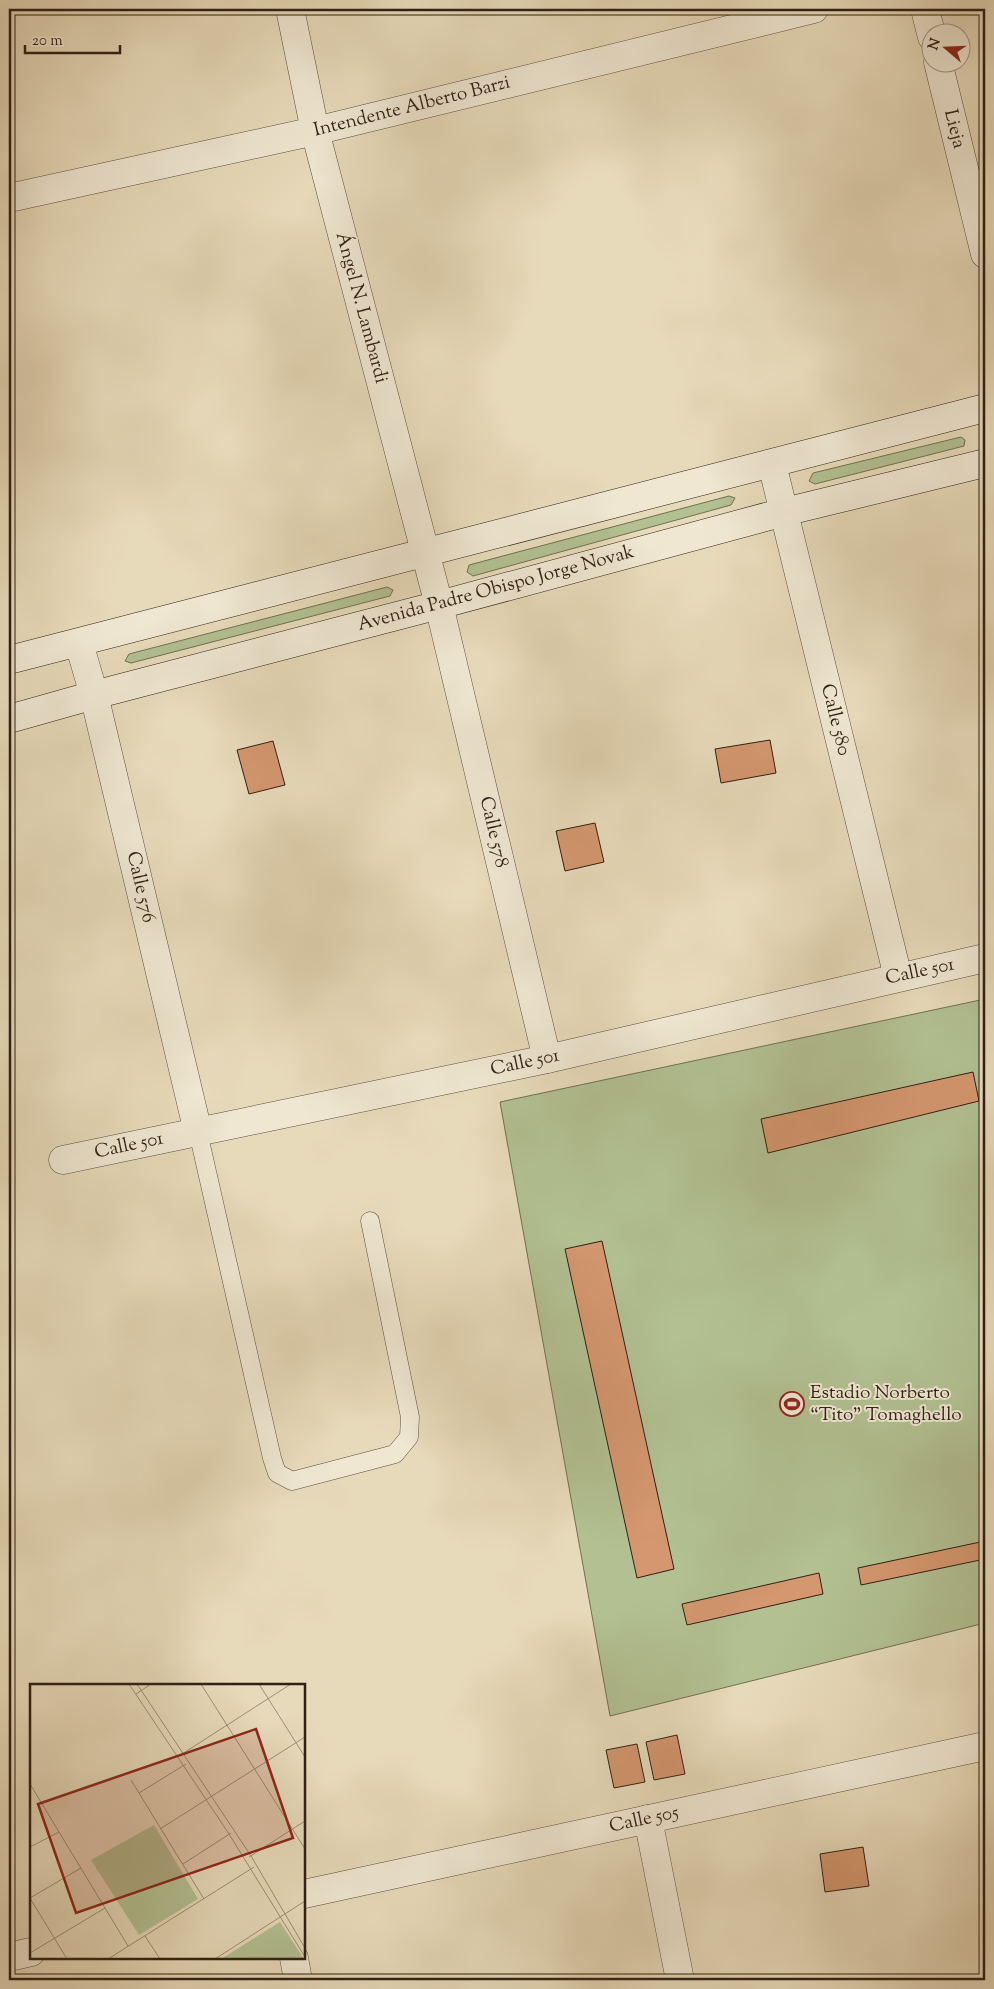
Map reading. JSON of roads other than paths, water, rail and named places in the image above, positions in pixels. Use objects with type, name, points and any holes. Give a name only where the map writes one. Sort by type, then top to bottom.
[{"type":"street","name":"Ángel N. Lambardi","points":[[290,9],[315,131],[438,606]]},
{"type":"street","name":"Intendente Alberto Barzi","points":[[9,198],[315,131],[814,9]]},
{"type":"street","points":[[924,9],[928,22]]},
{"type":"street","name":"Lieja","points":[[940,72],[985,254]]},
{"type":"street","points":[[9,660],[985,408]]},
{"type":"street","name":"Avenida Padre Obispo Jorge Novak","points":[[10,714],[94,695],[438,606],[784,512],[985,463]]},
{"type":"street","name":"Calle 580","points":[[772,464],[898,977]]},
{"type":"street","name":"Calle 578","points":[[438,606],[547,1058]]},
{"type":"street","name":"Calle 576","points":[[79,643],[94,695],[198,1132]]},
{"type":"street","name":"Calle 501","points":[[63,1160],[547,1058],[985,958]]},
{"type":"street","name":"Calle 505","points":[[305,1894],[985,1746]]},
{"type":"street","points":[[648,1819],[680,1980]]},
{"type":"street","points":[[9,1957],[30,1952]]},
{"type":"street","points":[[294,1959],[298,1980]]},
{"type":"lane","points":[[198,1132],[272,1458],[277,1474],[292,1481],[395,1454],[409,1437],[410,1417],[370,1221]]},
{"type":"place","name":"Estadio Norberto “Tito” Tomaghello","points":[[792,1404]]}]
